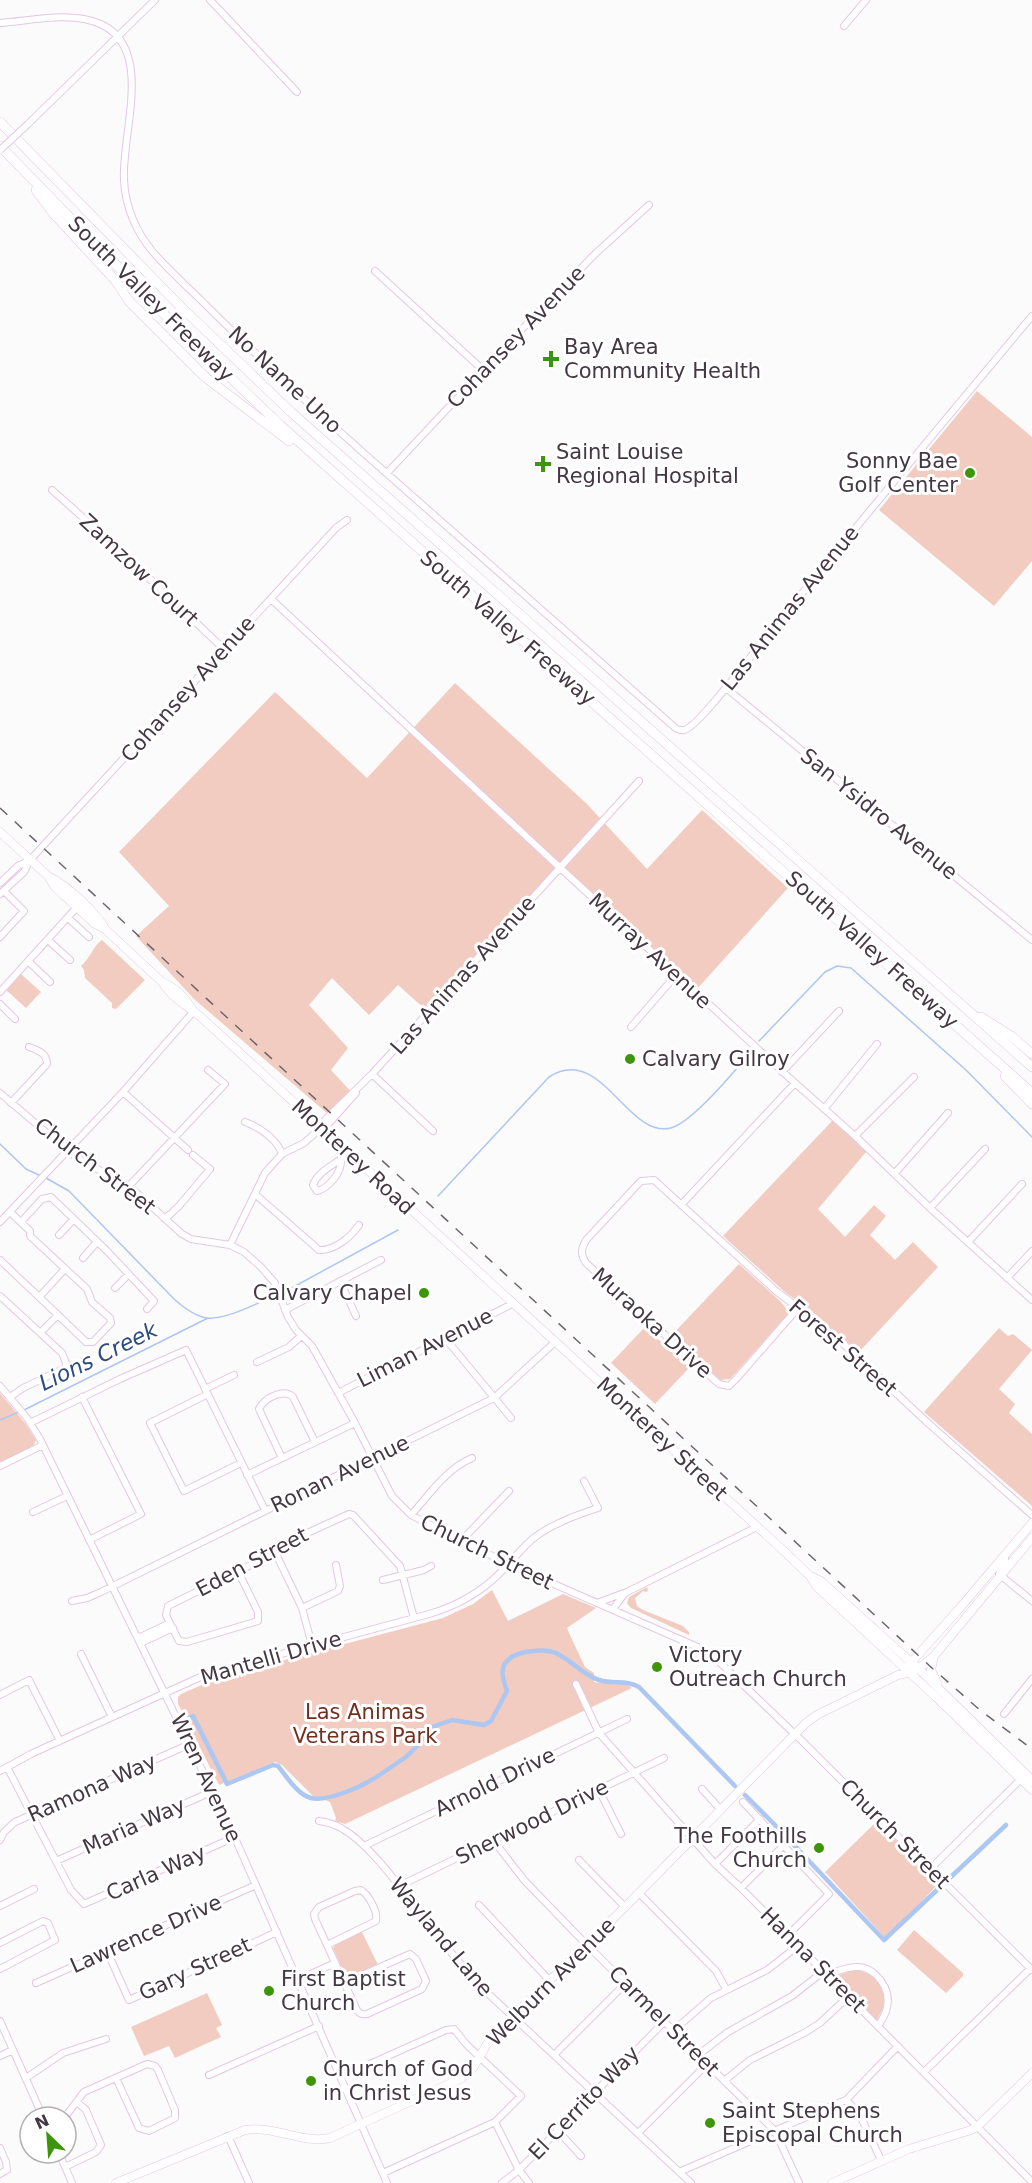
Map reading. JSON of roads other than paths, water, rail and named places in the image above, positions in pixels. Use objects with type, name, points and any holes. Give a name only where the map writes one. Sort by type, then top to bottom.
[{"type":"highway","name":"South Valley Freeway","points":[[0,122],[181,307],[291,412],[1032,1067]]},
{"type":"highway","name":"South Valley Freeway","points":[[3,150],[195,345],[279,424],[1032,1093]]},
{"type":"highway","points":[[3,150],[54,214],[115,280],[129,301],[205,377],[363,500]]},
{"type":"highway","points":[[952,998],[1011,1036],[1032,1054]]},
{"type":"highway","points":[[989,1054],[1000,1071],[1032,1104]]},
{"type":"main road","name":"Monterey Road","points":[[0,832],[100,919],[106,930]]},
{"type":"main road","name":"Monterey Road","points":[[48,876],[54,886],[96,924],[106,930],[162,982],[173,987],[188,1000],[194,1011],[512,1304]]},
{"type":"main road","name":"Monterey Street","points":[[512,1304],[810,1576],[816,1586],[911,1668],[1026,1777]]},
{"type":"main road","points":[[911,1668],[1032,1523]]},
{"type":"main road","points":[[911,1668],[934,1656],[1032,1539]]},
{"type":"main road","points":[[934,1656],[932,1673],[945,1694]]},
{"type":"main road","name":"Monterey Street","points":[[911,1668],[945,1694],[1026,1777],[1032,1790]]},
{"type":"main road","name":"Welburn Avenue","points":[[116,2183],[245,2130],[261,2129],[306,2140],[330,2138],[455,2082],[469,2072],[487,2044],[512,2017],[817,1715],[911,1668]]},
{"type":"main road","points":[[831,2183],[909,2149],[956,2136],[978,2126],[1032,2074]]},
{"type":"street","points":[[3,150],[155,0]]},
{"type":"street","points":[[210,0],[297,92]]},
{"type":"street","points":[[844,26],[866,0]]},
{"type":"street","points":[[0,23],[76,18],[100,24],[117,36]]},
{"type":"street","name":"No Name Uno","points":[[117,36],[128,55],[133,78],[124,156],[125,188],[131,214],[144,240],[156,255],[242,340],[387,473],[672,725],[684,730]]},
{"type":"street","name":"Cohansey Avenue","points":[[387,473],[596,254],[649,205]]},
{"type":"street","points":[[375,271],[483,370]]},
{"type":"street","name":"Las Animas Avenue","points":[[684,730],[694,723],[726,688],[869,511],[1032,316]]},
{"type":"street","name":"Zamzow Court","points":[[52,490],[225,650]]},
{"type":"street","name":"Cohansey Avenue","points":[[2,893],[24,872],[30,860],[336,528],[347,520]]},
{"type":"street","name":"Murray Avenue","points":[[271,599],[676,975],[1032,1300]]},
{"type":"street","name":"San Ysidro Avenue","points":[[726,688],[1032,940]]},
{"type":"street","name":"Las Animas Avenue","points":[[282,1154],[304,1143],[330,1122],[639,781]]},
{"type":"street","name":"Cohansey Avenue","points":[[0,883],[18,866],[30,860]]},
{"type":"street","points":[[0,937],[24,911],[2,893]]},
{"type":"street","points":[[0,992],[77,907]]},
{"type":"street","points":[[68,918],[89,937]]},
{"type":"street","points":[[48,940],[70,960]]},
{"type":"street","points":[[28,961],[50,982]]},
{"type":"street","points":[[631,1027],[676,975]]},
{"type":"street","points":[[0,1004],[15,1018]]},
{"type":"street","points":[[0,1222],[123,1092],[194,1011]]},
{"type":"street","points":[[782,1072],[839,1011]]},
{"type":"street","points":[[824,1108],[877,1044]]},
{"type":"street","points":[[11,1103],[47,1064],[46,1057],[40,1051],[29,1047]]},
{"type":"street","points":[[129,1186],[225,1084],[208,1070]]},
{"type":"street","points":[[372,1074],[433,1131]]},
{"type":"street","points":[[855,1136],[914,1077]]},
{"type":"street","points":[[681,1205],[795,1083]]},
{"type":"street","points":[[123,1092],[210,1169],[165,1219]]},
{"type":"street","name":"Church Street","points":[[0,1093],[38,1123],[68,1151],[129,1186],[182,1234],[191,1239],[230,1245],[244,1252],[260,1266],[275,1283],[291,1324],[312,1346],[392,1496],[411,1515],[460,1542],[709,1652],[931,1868],[1031,1970]]},
{"type":"street","points":[[894,1173],[948,1113]]},
{"type":"street","points":[[230,1245],[265,1173],[282,1154],[268,1136],[245,1122]]},
{"type":"street","points":[[930,1208],[985,1149]]},
{"type":"street","points":[[341,1161],[339,1172],[326,1188],[317,1191],[313,1185],[315,1180],[326,1168],[341,1161],[348,1153]]},
{"type":"street","name":"Forest Street","points":[[582,1257],[582,1248],[587,1239],[636,1186],[646,1179],[654,1180],[798,1308],[840,1341],[1032,1515]]},
{"type":"street","points":[[969,1241],[1022,1184]]},
{"type":"street","points":[[255,1194],[319,1250],[328,1249],[352,1236],[359,1225]]},
{"type":"street","points":[[21,1221],[42,1199],[51,1197],[154,1301],[147,1309]]},
{"type":"street","points":[[0,1260],[86,1342],[93,1342],[111,1323],[110,1318],[92,1302],[87,1289],[30,1236],[30,1231],[10,1212]]},
{"type":"street","points":[[59,1234],[74,1219]]},
{"type":"street","points":[[83,1258],[97,1242]]},
{"type":"street","points":[[1007,1278],[1032,1251]]},
{"type":"street","name":"Muraoka Drive","points":[[582,1257],[621,1296],[723,1386],[729,1386],[737,1378],[798,1308]]},
{"type":"street","points":[[284,1307],[381,1260]]},
{"type":"street","points":[[40,1296],[65,1269]]},
{"type":"street","points":[[115,1288],[129,1274]]},
{"type":"street","points":[[340,1281],[356,1316]]},
{"type":"street","points":[[0,1296],[66,1358],[64,1368],[10,1397]]},
{"type":"street","points":[[0,1307],[6,1301]]},
{"type":"street","name":"Liman Avenue","points":[[338,1393],[512,1304]]},
{"type":"street","points":[[40,1333],[58,1315]]},
{"type":"street","points":[[257,1362],[289,1347],[301,1336]]},
{"type":"street","points":[[445,1338],[511,1418]]},
{"type":"street","name":"Ronan Avenue","points":[[72,1601],[87,1598],[112,1586],[494,1398],[555,1342]]},
{"type":"street","points":[[30,1423],[120,1378],[186,1350],[265,1510]]},
{"type":"street","points":[[234,1375],[150,1423],[184,1491],[241,1463]]},
{"type":"street","name":"Wren Avenue","points":[[0,1386],[25,1416],[43,1445],[166,1693],[235,1837],[387,2183]]},
{"type":"street","points":[[282,1458],[259,1408],[262,1403],[283,1392],[293,1397],[315,1442]]},
{"type":"street","points":[[82,1397],[141,1514],[89,1540]]},
{"type":"street","points":[[247,1475],[355,1423]]},
{"type":"street","points":[[0,1466],[43,1445]]},
{"type":"street","points":[[411,1515],[452,1469],[472,1458]]},
{"type":"street","name":"Mantelli Drive","points":[[0,1771],[60,1741],[216,1671],[449,1608],[488,1584],[537,1535],[598,1508],[584,1481]]},
{"type":"street","points":[[460,1542],[509,1491]]},
{"type":"street","points":[[33,1512],[67,1496]]},
{"type":"street","name":"Eden Street","points":[[171,1626],[166,1612],[168,1606],[276,1554],[283,1544],[345,1515],[353,1515],[371,1537],[396,1560],[404,1575]]},
{"type":"street","points":[[597,1603],[625,1593],[757,1527]]},
{"type":"street","points":[[276,1554],[302,1608],[312,1646]]},
{"type":"street","points":[[1005,1555],[1005,1563],[998,1573],[1032,1601]]},
{"type":"street","points":[[302,1608],[338,1591],[340,1586],[336,1565]]},
{"type":"street","points":[[383,1580],[431,1566]]},
{"type":"street","points":[[140,1641],[171,1626],[178,1639],[184,1642],[254,1624],[259,1619],[258,1612],[238,1571]]},
{"type":"street","points":[[404,1575],[414,1618]]},
{"type":"street","points":[[613,1609],[625,1593]]},
{"type":"street","points":[[81,1654],[112,1717]]},
{"type":"street","points":[[1004,1714],[1032,1679]]},
{"type":"street","points":[[0,1695],[29,1680],[60,1741]]},
{"type":"street","name":"Hanna Street","points":[[576,1684],[599,1733],[715,1864],[1032,2182]]},
{"type":"street","name":"Arnold Drive","points":[[364,1846],[627,1719]]},
{"type":"street","name":"Ramona Way","points":[[0,1840],[4,1832],[15,1822],[190,1744]]},
{"type":"street","name":"Sherwood Drive","points":[[399,1886],[664,1758]]},
{"type":"street","points":[[7,1767],[56,1861]]},
{"type":"street","points":[[931,1868],[1026,1777]]},
{"type":"street","points":[[702,1789],[721,1810]]},
{"type":"street","points":[[599,1790],[621,1834]]},
{"type":"street","name":"Maria Way","points":[[56,1861],[213,1791]]},
{"type":"street","points":[[742,1802],[829,1894],[788,1935]]},
{"type":"street","points":[[715,1864],[760,1819]]},
{"type":"street","name":"Wayland Lane","points":[[319,1821],[330,1822],[343,1828],[364,1846],[399,1886],[451,1954],[481,1987],[639,2132],[691,2183]]},
{"type":"street","name":"Carla Way","points":[[56,1861],[78,1900],[84,1904],[235,1837]]},
{"type":"street","name":"Carmel Street","points":[[493,1840],[524,1880],[586,1945],[775,2131],[800,2183]]},
{"type":"street","points":[[741,1888],[784,1845]]},
{"type":"street","points":[[579,1860],[625,1907]]},
{"type":"street","name":"Lawrence Drive","points":[[36,1983],[256,1885]]},
{"type":"street","points":[[0,1906],[34,1889]]},
{"type":"street","points":[[327,1945],[376,1922],[376,1913],[363,1891],[355,1891],[320,1907],[315,1912],[315,1917],[327,1945],[335,1963],[344,1983],[360,2013],[368,2013],[424,1987],[425,1978],[416,1959],[412,1955],[406,1955],[344,1983]]},
{"type":"street","points":[[639,1893],[716,1971],[726,1989]]},
{"type":"street","points":[[479,1905],[550,1981]]},
{"type":"street","points":[[0,1943],[44,1921],[48,1923],[55,1940],[0,1969]]},
{"type":"street","name":"Gary Street","points":[[107,1951],[129,2000],[277,1932]]},
{"type":"street","points":[[674,2030],[711,1998],[767,1970],[798,1946]]},
{"type":"street","points":[[298,1980],[335,1963]]},
{"type":"street","points":[[698,2055],[728,2032],[792,1996],[825,1973],[856,1966],[873,1973],[887,1990],[889,2000],[884,2017],[878,2026]]},
{"type":"street","points":[[924,2072],[1031,1970]]},
{"type":"street","points":[[554,2055],[626,1984]]},
{"type":"street","points":[[724,2081],[750,2060],[813,2028],[849,1996]]},
{"type":"street","points":[[0,2021],[38,2105]]},
{"type":"street","name":"El Cerrito Way","points":[[502,2183],[519,2170],[665,2021]]},
{"type":"street","points":[[208,2075],[319,2026]]},
{"type":"street","points":[[341,2077],[449,2029],[456,2030],[467,2045],[521,2096],[495,2122],[383,2173]]},
{"type":"street","points":[[26,2078],[63,2053],[106,2039]]},
{"type":"street","points":[[679,2172],[846,2100],[898,2046]]},
{"type":"street","points":[[0,2056],[13,2050]]},
{"type":"street","points":[[75,2105],[84,2092],[147,2064],[155,2066],[158,2070],[176,2115],[175,2118],[148,2131],[139,2128],[116,2078]]},
{"type":"street","points":[[639,2132],[706,2064]]},
{"type":"street","points":[[846,2100],[859,2113],[881,2160]]},
{"type":"street","points":[[72,2183],[65,2167],[96,2152],[101,2145],[86,2110],[77,2102]]},
{"type":"street","points":[[495,2122],[519,2170],[529,2183]]},
{"type":"street","points":[[557,2130],[581,2156]]},
{"type":"street","points":[[228,2136],[249,2183]]},
{"type":"street","points":[[0,2148],[7,2170],[0,2174]]},
{"type":"waterway","points":[[759,1041],[825,972],[837,966],[851,968],[966,1070],[1032,1137]]},
{"type":"waterway","points":[[438,1196],[549,1077],[567,1070],[584,1072],[599,1081],[641,1120],[655,1128],[671,1128],[680,1124],[702,1106],[751,1052]]},
{"type":"waterway","points":[[0,1144],[26,1169],[41,1176]]},
{"type":"waterway","points":[[46,1178],[69,1191],[174,1299],[193,1313],[207,1318],[223,1317],[274,1295]]},
{"type":"waterway","points":[[286,1291],[398,1230]]},
{"type":"waterway","name":"Lions Creek","points":[[24,1410],[208,1318]]},
{"type":"waterway","name":"Lions Creek","points":[[0,1420],[19,1412]]},
{"type":"waterway","points":[[375,1778],[406,1757],[432,1727],[452,1720],[484,1725],[491,1721],[507,1691],[502,1674],[506,1663],[517,1654],[542,1650],[556,1653],[599,1680],[629,1683],[639,1687],[735,1786]]},
{"type":"waterway","points":[[189,1718],[193,1716],[227,1784],[273,1765],[278,1766],[301,1793],[318,1799],[343,1793],[373,1779]]},
{"type":"waterway","points":[[745,1795],[884,1940],[1006,1825]]},
{"type":"railway","points":[[0,808],[932,1668],[981,1711],[1032,1749]]},
{"type":"place","name":"Bay Area Community Health","points":[[551,359]]},
{"type":"place","name":"Saint Louise Regional Hospital","points":[[543,464]]},
{"type":"place","name":"Sonny Bae Golf Center","points":[[970,473]]},
{"type":"place","name":"Calvary Gilroy","points":[[630,1059]]},
{"type":"place","name":"Calvary Chapel","points":[[424,1293]]},
{"type":"place","name":"Victory Outreach Church","points":[[657,1667]]},
{"type":"place","name":"The Foothills Church","points":[[819,1848]]},
{"type":"place","name":"First Baptist Church","points":[[269,1991]]},
{"type":"place","name":"Church of God in Christ Jesus","points":[[311,2081]]},
{"type":"place","name":"Saint Stephens Episcopal Church","points":[[710,2123]]},
{"type":"park label","name":"Las Animas Veterans Park","points":[[365,1724]]}]
